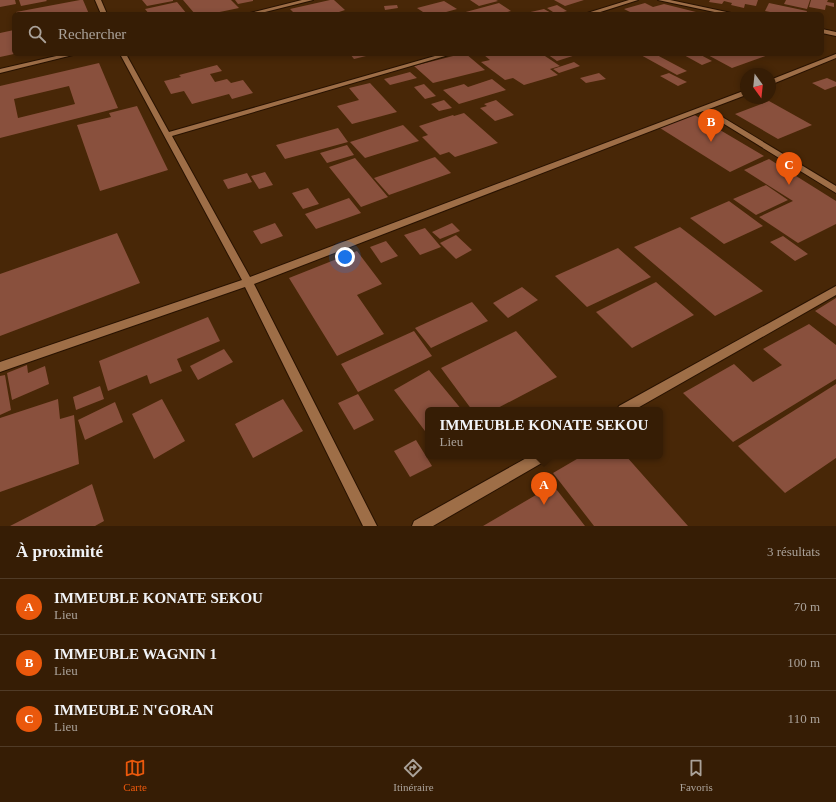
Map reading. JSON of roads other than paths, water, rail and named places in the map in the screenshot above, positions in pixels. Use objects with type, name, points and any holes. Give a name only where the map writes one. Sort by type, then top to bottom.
[{"type":"street","points":[[98,0],[103,12]]},
{"type":"street","points":[[258,12],[310,0]]},
{"type":"street","points":[[594,12],[636,0]]},
{"type":"street","points":[[661,0],[724,12]]},
{"type":"street","points":[[824,31],[836,34]]},
{"type":"street","points":[[0,71],[65,56]]},
{"type":"street","points":[[124,56],[248,282],[370,526]]},
{"type":"street","points":[[167,135],[442,56]]},
{"type":"street","points":[[776,80],[836,56]]},
{"type":"street","points":[[0,367],[248,282],[740,94]]},
{"type":"street","points":[[703,108],[836,190]]},
{"type":"street","points":[[629,407],[836,290]]},
{"type":"street","points":[[419,526],[537,459]]},
{"type":"place","name":"IMMEUBLE WAGNIN 1","points":[[711,142]]},
{"type":"place","name":"IMMEUBLE N'GORAN","points":[[789,185]]},
{"type":"place","name":"IMMEUBLE KONATE SEKOU","points":[[544,505]]}]
